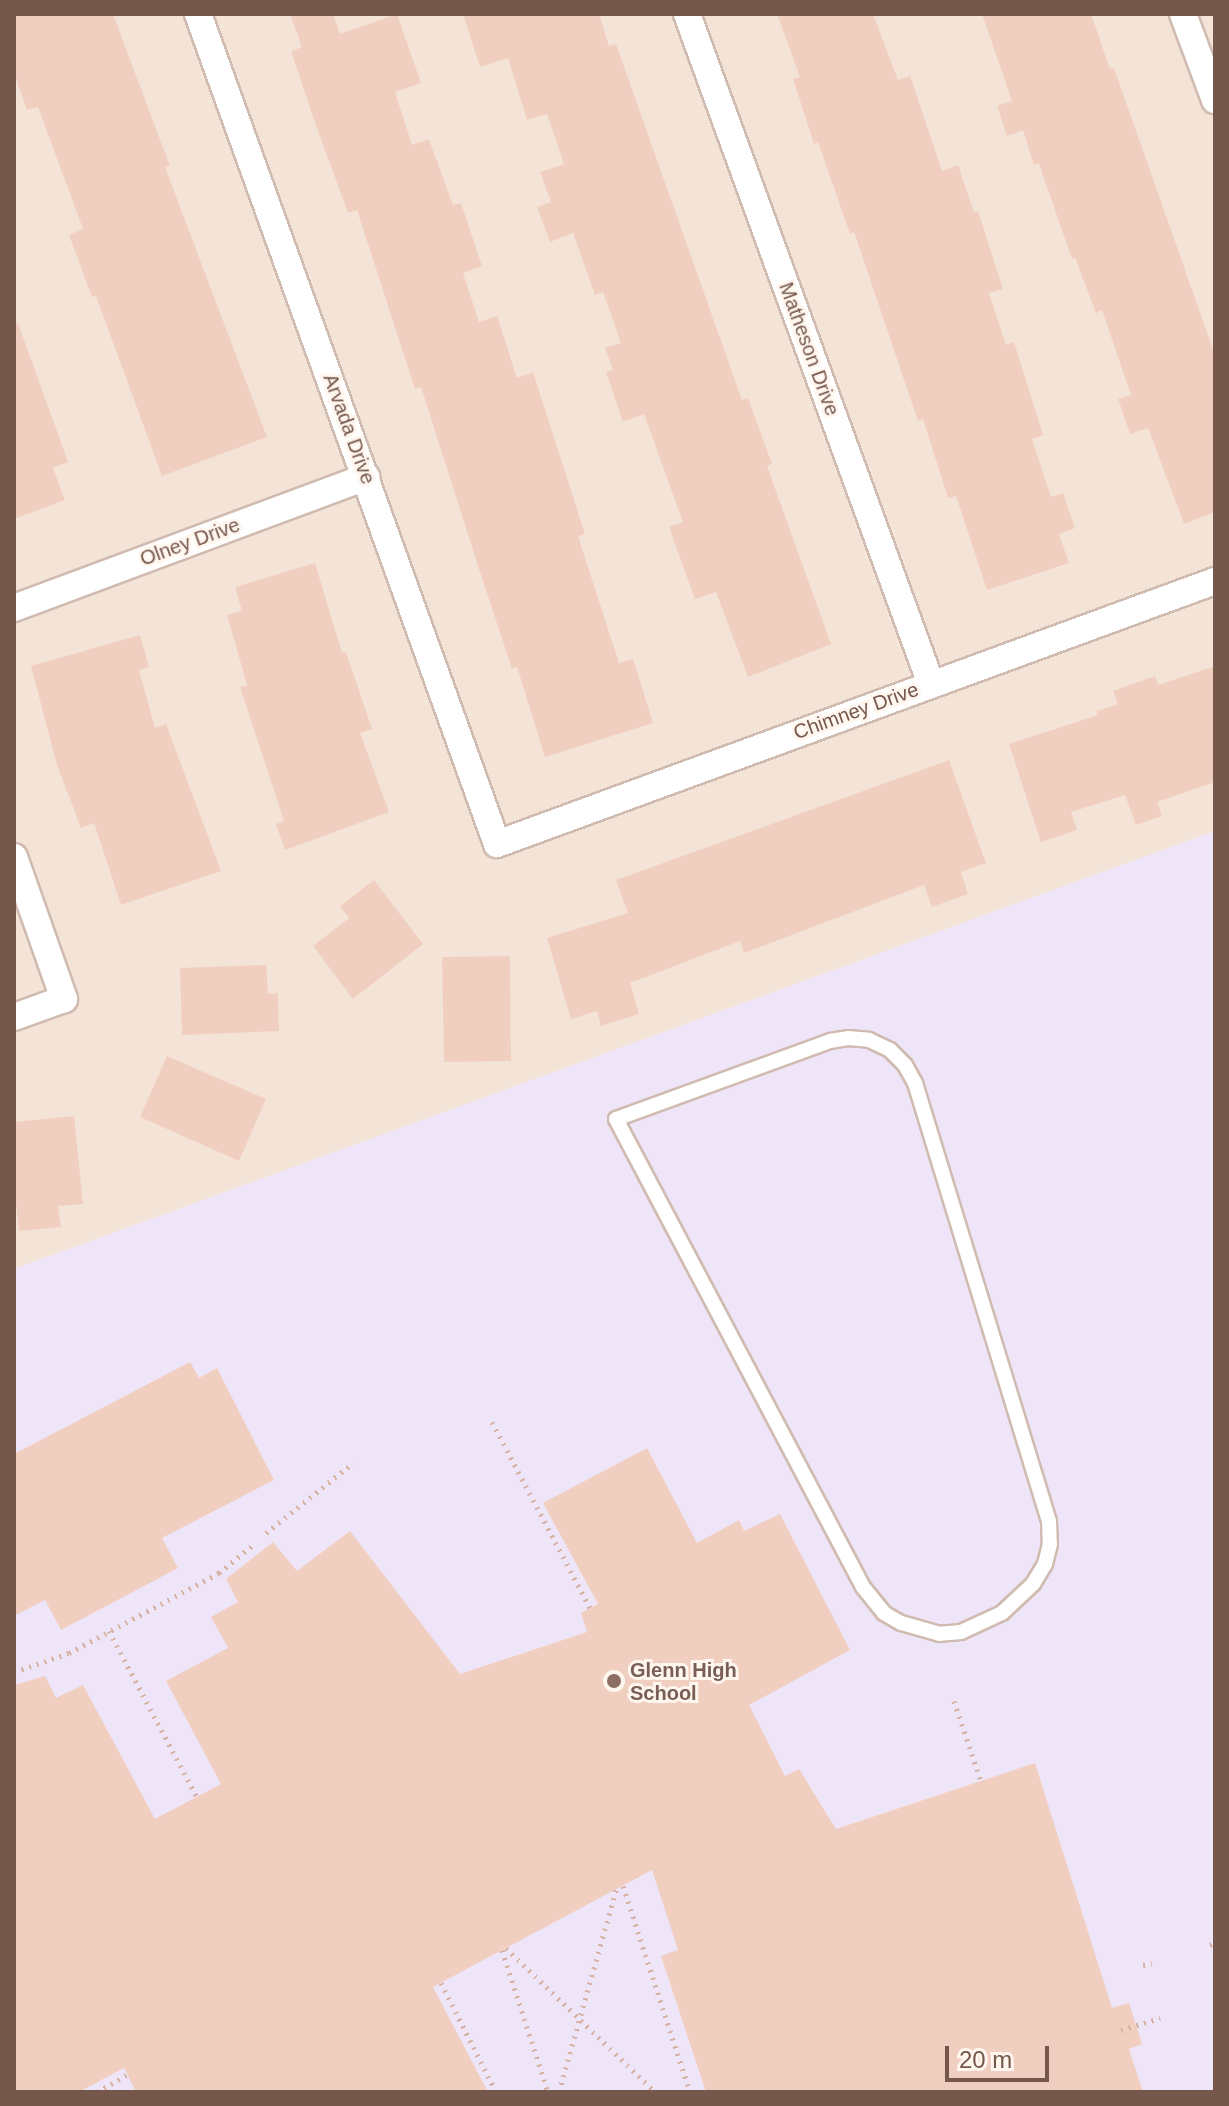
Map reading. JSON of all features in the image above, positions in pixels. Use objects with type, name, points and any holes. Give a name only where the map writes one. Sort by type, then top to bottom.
[{"type":"street","name":"Arvada Drive","points":[[198,14],[497,844]]},
{"type":"street","name":"Matheson Drive","points":[[687,14],[931,684]]},
{"type":"street","points":[[1183,14],[1215,100]]},
{"type":"street","name":"Olney Drive","points":[[14,608],[366,477]]},
{"type":"street","name":"Chimney Drive","points":[[497,844],[1215,581]]},
{"type":"street","points":[[14,857],[64,999],[14,1017]]},
{"type":"lane","points":[[869,1040],[890,1050],[905,1065],[915,1083],[1049,1521],[1050,1544],[1045,1564],[1019,1600],[981,1624],[940,1634],[917,1630],[884,1613],[863,1587],[616,1119],[830,1041],[869,1040]]},
{"type":"path","points":[[492,1422],[590,1608]]},
{"type":"path","points":[[266,1533],[353,1463]]},
{"type":"path","points":[[14,1672],[69,1653],[219,1573],[253,1545]]},
{"type":"path","points":[[109,1631],[197,1797]]},
{"type":"path","points":[[954,1701],[981,1781]]},
{"type":"path","points":[[623,1886],[690,2092]]},
{"type":"path","points":[[559,2092],[616,1890]]},
{"type":"path","points":[[548,2092],[504,1949],[655,2092]]},
{"type":"path","points":[[1143,1965],[1152,1963]]},
{"type":"path","points":[[441,1983],[496,2092]]},
{"type":"path","points":[[1121,2030],[1160,2018]]},
{"type":"path","points":[[97,2092],[127,2075]]},
{"type":"shaded area","points":[[14,14],[1215,14],[1215,831],[14,1269]]},
{"type":"shaded area","name":"Glenn High School","points":[[1215,831],[1215,2092],[14,2092],[14,1269]]},
{"type":"building","points":[[14,14],[113,14],[170,166],[165,167],[267,437],[162,476],[96,296],[92,297],[69,235],[83,229],[38,107],[27,110],[14,73]]},
{"type":"building","points":[[290,14],[333,14],[340,34],[397,14],[421,83],[395,92],[412,145],[429,139],[453,205],[461,203],[482,266],[463,273],[479,322],[497,316],[517,378],[533,372],[585,534],[578,536],[619,663],[633,659],[653,723],[545,757],[517,667],[512,669],[421,387],[415,389],[357,210],[348,213],[314,120],[291,51],[302,47]]},
{"type":"building","points":[[463,14],[599,14],[609,46],[616,44],[742,400],[748,398],[772,464],[767,466],[831,644],[748,677],[716,592],[695,599],[669,527],[683,522],[644,414],[623,422],[606,372],[613,370],[605,348],[621,343],[603,292],[595,295],[573,233],[550,242],[537,207],[551,202],[540,172],[564,164],[547,114],[527,120],[508,58],[480,67]]},
{"type":"building","points":[[777,14],[873,14],[898,80],[910,76],[942,171],[958,165],[974,212],[978,211],[1003,289],[989,293],[1006,345],[1014,342],[1043,435],[1032,439],[1051,497],[1063,493],[1075,528],[1059,534],[1069,563],[987,590],[956,496],[948,498],[923,419],[918,421],[854,232],[850,234],[818,142],[814,144],[793,79],[800,77]]},
{"type":"building","points":[[982,14],[1091,14],[1110,69],[1114,68],[1215,355],[1215,512],[1184,524],[1148,428],[1130,434],[1118,399],[1131,395],[1102,310],[1096,313],[1075,258],[1072,259],[1039,164],[1034,165],[1023,130],[1007,136],[997,106],[1012,101]]},
{"type":"building","points":[[18,323],[68,462],[53,468],[65,500],[14,519],[14,324]]},
{"type":"building","points":[[315,563],[342,653],[346,652],[372,729],[360,733],[389,812],[285,850],[276,824],[284,821],[240,687],[247,685],[227,615],[242,611],[235,587]]},
{"type":"building","points":[[140,635],[149,667],[139,670],[155,728],[166,724],[221,871],[121,905],[94,823],[81,828],[57,765],[31,666]]},
{"type":"building","points":[[1215,666],[1215,782],[1157,802],[1162,816],[1136,825],[1125,795],[1071,812],[1077,830],[1041,842],[1009,744],[1098,715],[1097,711],[1118,704],[1113,691],[1155,676],[1158,685]]},
{"type":"building","points":[[949,760],[986,863],[961,872],[968,894],[932,907],[924,885],[744,953],[740,941],[630,983],[639,1014],[601,1026],[597,1011],[571,1019],[547,938],[628,913],[616,880]]},
{"type":"building","points":[[374,880],[423,944],[353,999],[313,946],[349,918],[340,906]]},
{"type":"building","points":[[510,956],[511,1061],[444,1062],[442,957]]},
{"type":"building","points":[[266,965],[268,994],[278,993],[279,1031],[182,1035],[180,968]]},
{"type":"building","points":[[167,1056],[266,1099],[239,1161],[140,1117]]},
{"type":"building","points":[[74,1116],[83,1204],[58,1206],[61,1227],[19,1231],[14,1184],[14,1122]]},
{"type":"building","points":[[190,1362],[199,1378],[217,1368],[274,1480],[162,1538],[178,1568],[61,1630],[45,1600],[14,1616],[14,1454]]},
{"type":"building","points":[[647,1448],[697,1543],[739,1520],[744,1531],[780,1514],[850,1650],[749,1705],[785,1776],[799,1769],[836,1829],[1035,1763],[1112,2008],[1129,2003],[1142,2044],[1129,2049],[1143,2092],[706,2092],[661,1956],[678,1950],[652,1870],[433,1987],[488,2092],[136,2092],[124,2068],[79,2092],[14,2092],[14,1685],[45,1676],[56,1698],[83,1685],[155,1819],[221,1784],[166,1681],[228,1648],[211,1617],[238,1602],[226,1579],[273,1542],[297,1571],[350,1531],[460,1674],[587,1632],[581,1613],[598,1604],[543,1503]]},
{"type":"place","name":"Glenn High School","points":[[614,1681]]}]
